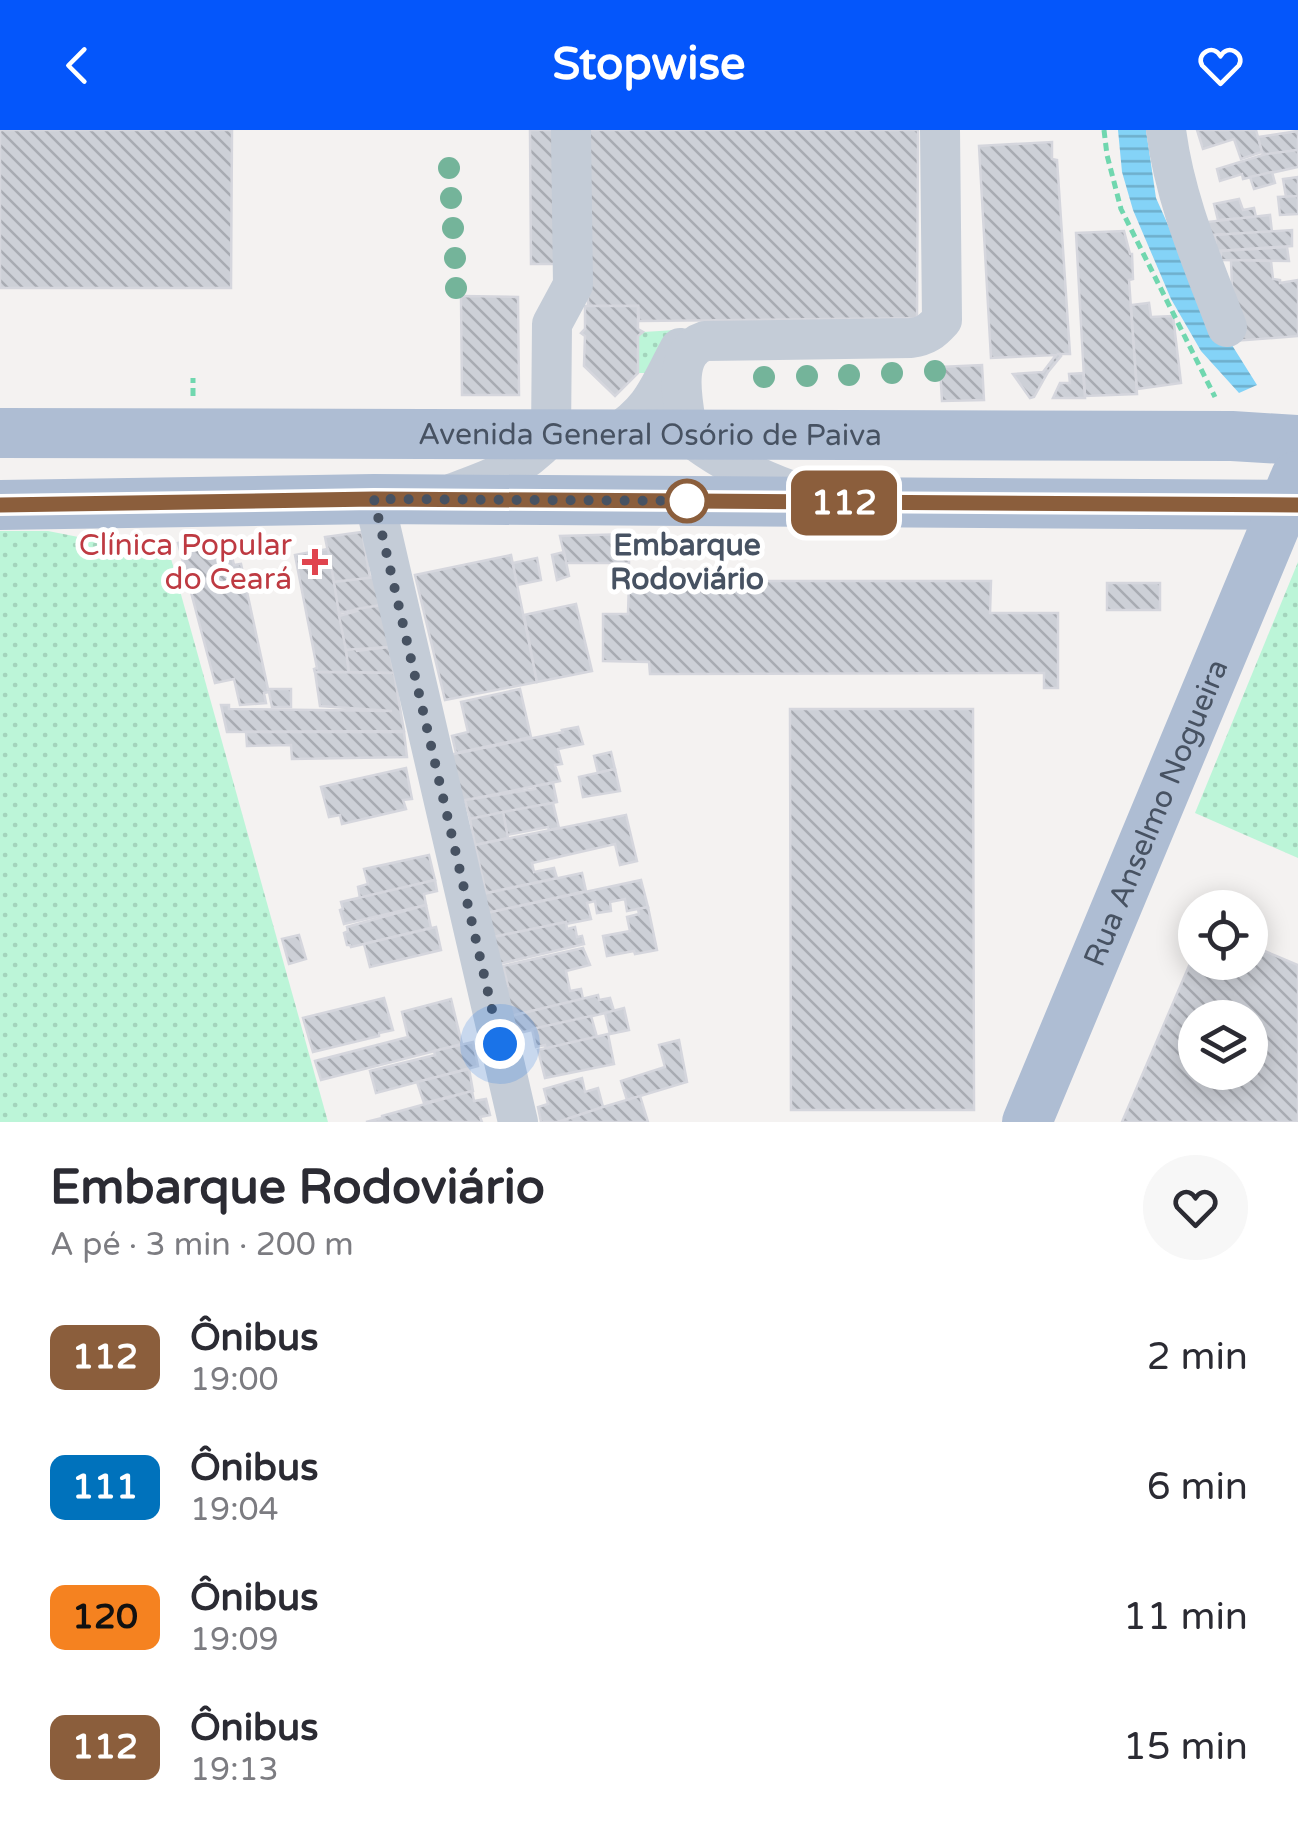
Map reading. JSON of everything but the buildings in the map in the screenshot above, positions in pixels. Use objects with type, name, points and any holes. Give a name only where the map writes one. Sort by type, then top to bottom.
[{"type":"main road","name":"Avenida General Osório de Paiva","points":[[0,432],[1232,436],[1298,440]]},
{"type":"main road","points":[[0,505],[374,499],[858,503],[1294,493]]},
{"type":"main road","name":"Rua Anselmo Nogueira","points":[[1028,1122],[1294,493]]},
{"type":"street","points":[[424,500],[504,474],[552,436],[552,324],[572,286],[571,130]]},
{"type":"street","points":[[614,435],[634,422],[651,402],[682,345],[691,339],[926,329],[940,130]]},
{"type":"street","points":[[1166,130],[1178,197],[1226,327]]},
{"type":"street","points":[[720,340],[696,344],[681,374],[688,435],[730,464],[780,487],[858,503]]},
{"type":"street","points":[[374,499],[518,1122]]},
{"type":"path","points":[[1104,130],[1121,209],[1232,436]]},
{"type":"green space","points":[[676,330],[651,373],[638,373],[638,336],[643,332]]},
{"type":"green space","points":[[0,531],[48,531],[170,555],[328,1122],[0,1122]]},
{"type":"green space","points":[[1298,562],[1298,858],[1195,813]]},
{"type":"water","points":[[1118,130],[1146,130],[1156,198],[1185,263],[1257,385],[1239,393],[1201,351],[1171,299],[1133,210],[1122,172]]},
{"type":"bus line","name":"112","points":[[0,505],[374,499],[1298,505]]},
{"type":"place","name":"Embarque Rodoviário","points":[[687,501]]},
{"type":"place","name":"Clínica Popular do Ceará","points":[[315,562]]},
{"type":"route","points":[[500,1044],[374,499],[687,501]]}]
